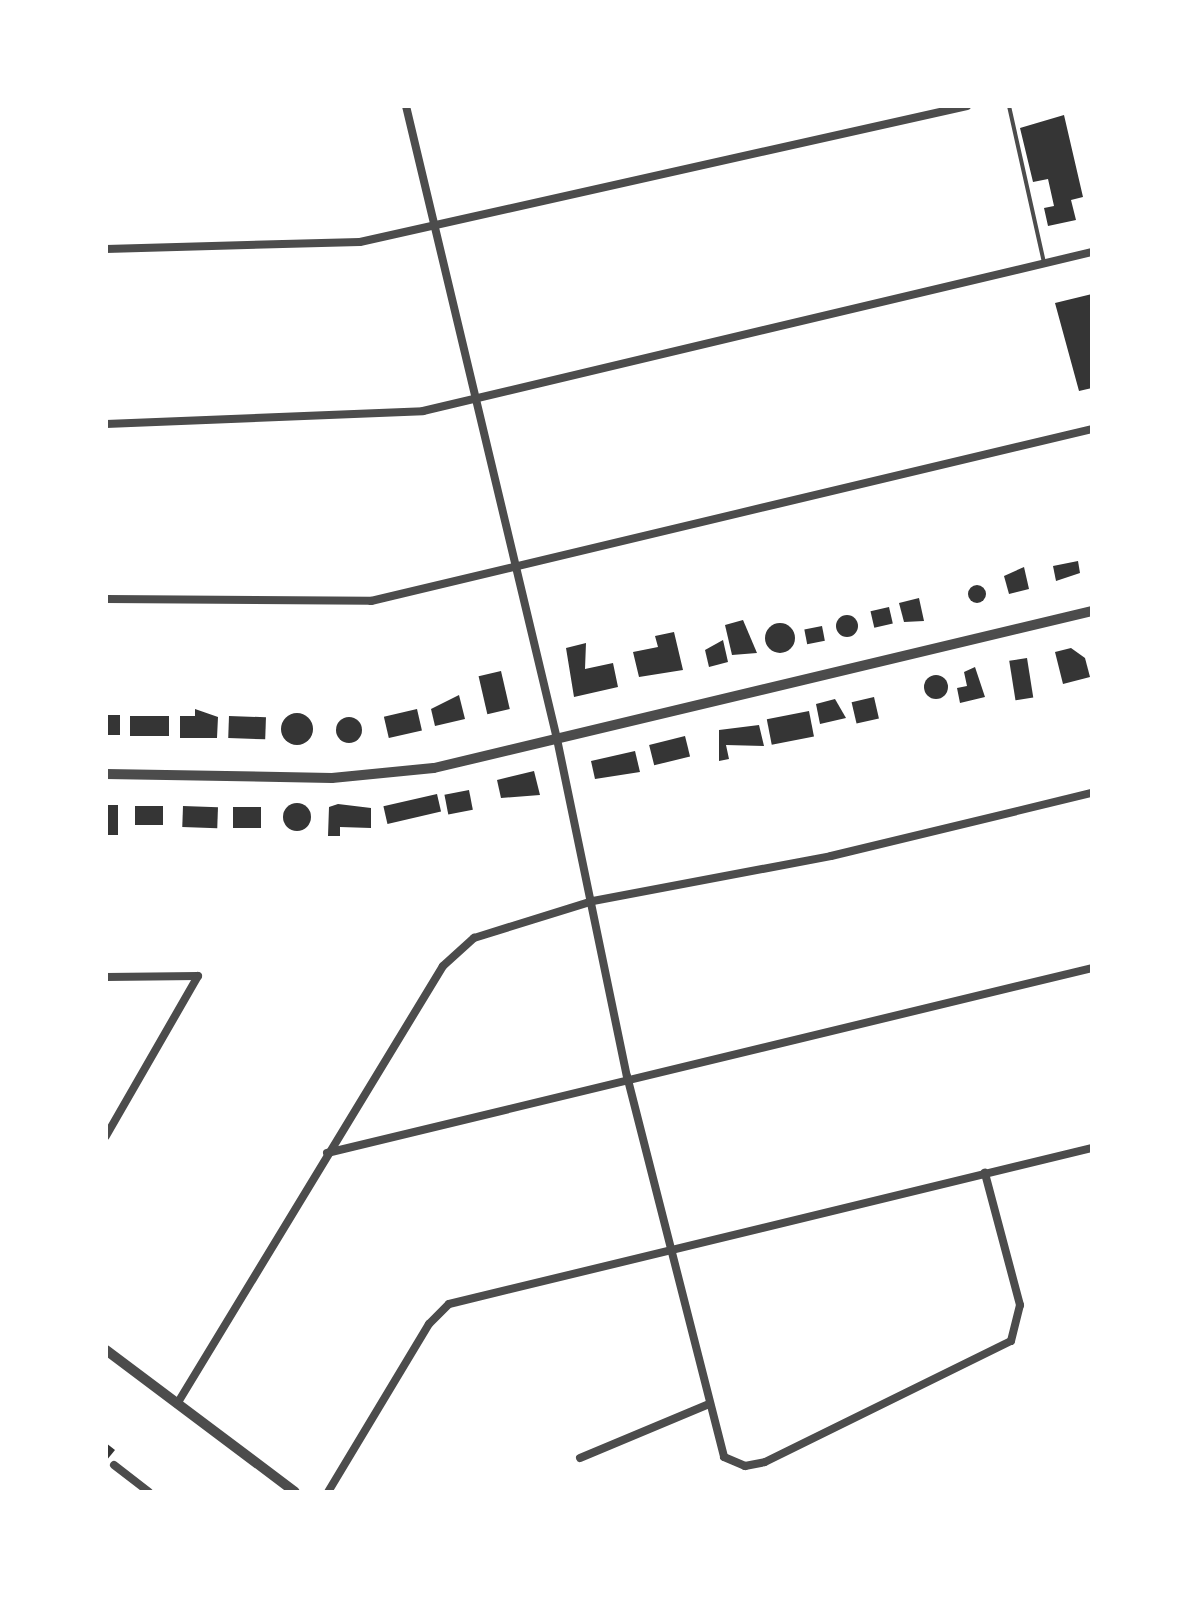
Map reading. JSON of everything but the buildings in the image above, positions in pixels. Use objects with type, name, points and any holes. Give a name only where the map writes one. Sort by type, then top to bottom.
[{"type":"street","points":[[406,106],[557,739],[627,1076],[707,1405],[724,1457],[755,1465],[1004,1348],[1017,1331],[1020,1305],[985,1173]]},
{"type":"street","points":[[106,249],[325,245],[435,226],[967,106]]},
{"type":"street","points":[[106,424],[363,418],[476,395],[1092,252]]},
{"type":"street","points":[[106,599],[371,601],[518,571],[1092,429]]},
{"type":"street","points":[[106,774],[368,777],[557,739],[1092,611]]},
{"type":"street","points":[[177,1404],[327,1153],[457,951],[496,926],[593,901],[831,856],[1092,793]]},
{"type":"street","points":[[327,1153],[627,1076],[1092,968]]},
{"type":"street","points":[[106,977],[198,976],[106,1136]]},
{"type":"street","points":[[328,1492],[429,1324],[449,1304],[669,1248],[1092,1148]]},
{"type":"street","points":[[106,1350],[295,1492]]},
{"type":"street","points":[[580,1458],[707,1405]]},
{"type":"street","points":[[114,1465],[149,1492]]},
{"type":"lane","points":[[1009,106],[1044,263]]}]
